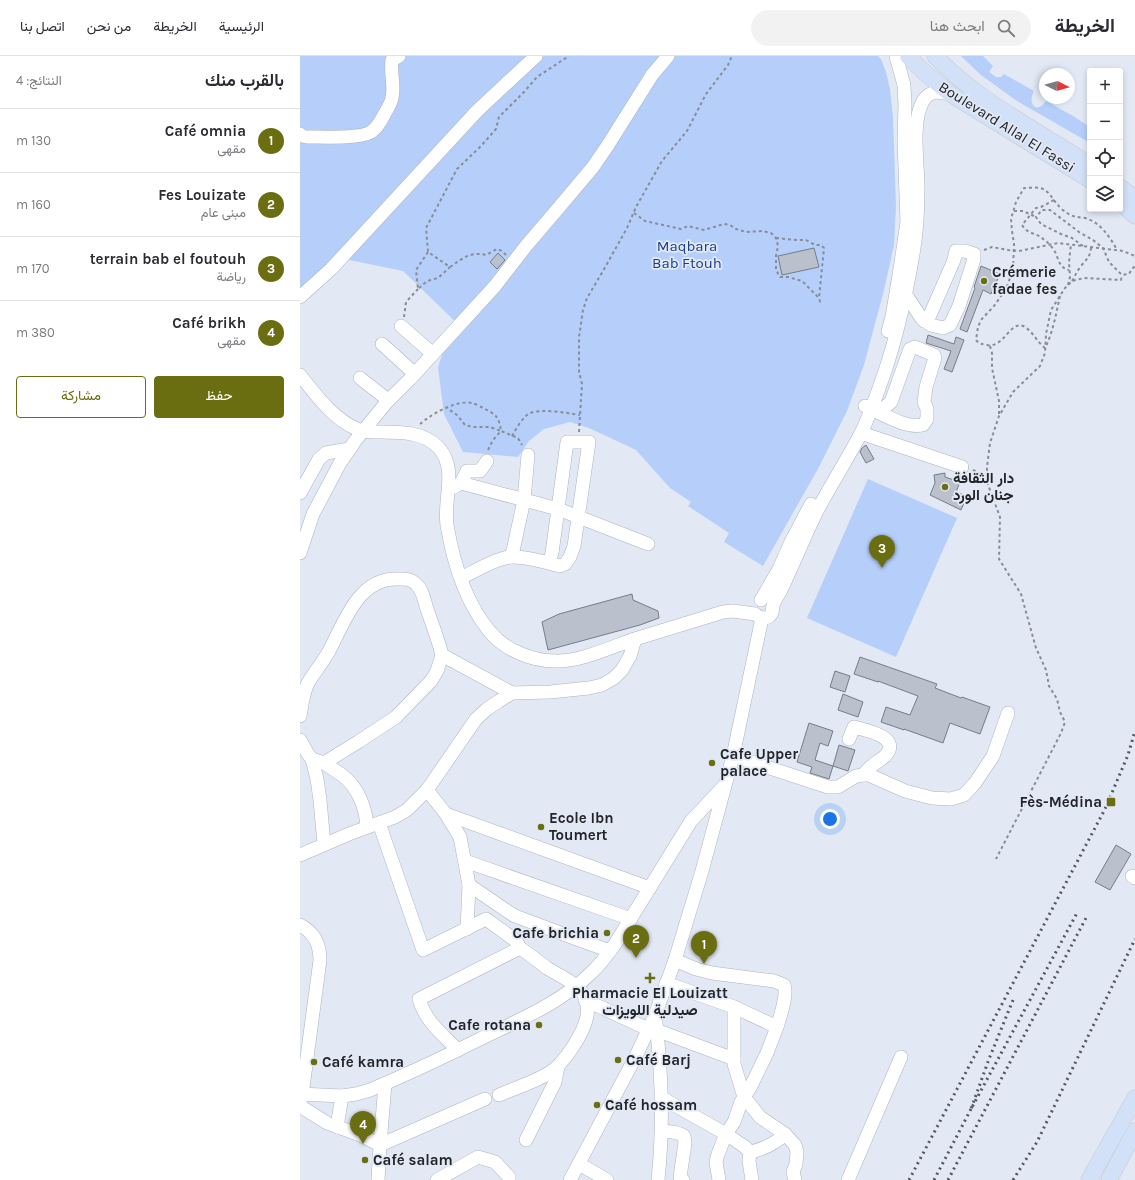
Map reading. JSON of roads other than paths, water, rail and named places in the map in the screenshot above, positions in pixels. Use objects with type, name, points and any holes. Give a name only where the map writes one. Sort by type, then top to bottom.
[{"type":"main road","name":"Boulevard Allal El Fassi","points":[[908,56],[924,72],[952,95],[1087,178]]},
{"type":"main road","name":"Boulevard Allal El Fassi","points":[[935,56],[956,77],[982,97],[1087,163]]},
{"type":"main road","points":[[1123,189],[1135,199]]},
{"type":"main road","points":[[1123,205],[1135,216]]},
{"type":"main road","points":[[1089,1180],[1135,1098]]},
{"type":"main road","points":[[1109,1180],[1135,1131]]},
{"type":"street","points":[[300,134],[307,137],[356,136],[367,134],[373,130],[382,120],[392,98],[393,85],[391,65],[392,60],[399,56]]},
{"type":"street","points":[[300,297],[328,272],[478,111],[536,56]]},
{"type":"street","points":[[300,553],[312,514],[349,449],[388,400],[415,374],[495,286],[593,166],[652,75],[668,56]]},
{"type":"street","points":[[896,56],[904,85],[904,140],[907,222],[900,269],[896,318]]},
{"type":"street","points":[[300,375],[314,393],[335,414],[352,427],[363,431],[401,432],[411,434],[432,442],[438,447],[444,456],[448,468],[447,519],[452,551],[461,578],[477,613],[490,633],[507,647],[521,654],[554,662],[568,660],[723,612],[759,609],[768,601],[772,606],[788,576],[799,548],[817,512],[861,433],[871,408],[875,373],[906,295],[915,241],[918,214],[916,134],[919,110],[923,100],[931,93],[940,92],[952,95]]},
{"type":"street","points":[[906,295],[922,319],[931,325],[943,328],[950,325],[959,306],[974,259],[974,254],[965,251],[956,251],[954,260],[930,316],[924,320]]},
{"type":"street","points":[[401,326],[432,354]]},
{"type":"street","points":[[382,344],[415,374]]},
{"type":"street","points":[[658,1180],[662,1131],[662,1098],[652,1029],[654,1015],[675,960],[702,871],[733,756],[759,609],[809,508],[836,463],[851,433],[871,408],[891,402],[910,349],[915,347],[934,355],[935,358],[926,387],[924,402],[927,409],[927,419],[923,425],[916,427],[888,417],[871,408]]},
{"type":"street","points":[[360,378],[388,400]]},
{"type":"street","points":[[861,433],[962,467]]},
{"type":"street","points":[[461,578],[490,564],[510,557],[523,558],[560,566],[565,564],[570,558],[574,546],[589,442],[567,442],[552,553],[549,563]]},
{"type":"street","points":[[300,493],[319,459],[326,453],[349,449]]},
{"type":"street","points":[[510,557],[513,550],[524,500],[528,455]]},
{"type":"street","points":[[448,490],[461,483],[467,472],[480,471],[487,461]]},
{"type":"street","points":[[461,483],[558,509],[648,544]]},
{"type":"street","points":[[300,716],[304,694],[309,682],[328,654],[351,608],[364,591],[374,585],[393,579],[409,579],[416,584],[422,593],[442,655],[437,671],[431,681],[396,717],[358,742],[318,761]]},
{"type":"street","points":[[442,655],[512,693],[550,692],[589,688],[614,678],[622,670],[630,656],[635,639]]},
{"type":"street","points":[[300,855],[408,810],[427,790],[476,719],[487,709],[512,693]]},
{"type":"street","points":[[733,756],[828,786],[838,787],[856,776],[869,775],[905,791],[932,798],[951,799],[964,795],[975,783],[993,756],[1008,714]]},
{"type":"street","points":[[849,739],[854,727],[886,738],[889,744],[889,750],[885,756],[871,766],[863,775]]},
{"type":"street","points":[[300,740],[308,754],[343,776],[352,784],[373,825],[423,950],[486,919],[495,903]]},
{"type":"street","points":[[318,761],[317,779],[324,844]]},
{"type":"street","points":[[301,1099],[356,1094],[385,1084],[458,1050],[537,1010],[576,986],[592,973],[610,951],[690,822],[725,786]]},
{"type":"street","points":[[427,790],[446,814],[460,837],[469,885],[467,928]]},
{"type":"street","points":[[446,814],[650,888]]},
{"type":"street","points":[[465,861],[631,919]]},
{"type":"street","points":[[469,885],[520,918],[610,951]]},
{"type":"street","points":[[486,919],[514,940],[520,948],[547,968],[576,986],[584,995],[588,1011],[578,1038],[567,1057],[558,1067],[545,1075],[499,1095]]},
{"type":"street","points":[[300,926],[306,929],[314,937],[319,948],[320,960],[301,1099]]},
{"type":"street","points":[[458,1050],[433,1026],[421,1008],[419,999],[520,948]]},
{"type":"street","points":[[675,960],[696,969],[712,973],[774,981],[784,985],[785,988],[782,1009],[767,1053],[744,1097],[734,1122],[726,1134],[716,1162],[719,1180]]},
{"type":"street","points":[[666,982],[734,1007],[776,1027]]},
{"type":"street","points":[[585,1000],[652,1029],[734,1059]]},
{"type":"street","points":[[734,1007],[734,1064],[744,1097],[760,1117],[785,1134],[795,1144],[797,1152],[796,1164],[793,1172],[795,1180]]},
{"type":"street","points":[[570,1180],[652,1029]]},
{"type":"street","points":[[848,1180],[901,1057]]},
{"type":"street","points":[[526,1140],[555,1082],[558,1067]]},
{"type":"street","points":[[378,1180],[385,1084]]},
{"type":"street","points":[[337,1126],[342,1096]]},
{"type":"street","points":[[662,1098],[726,1134],[750,1152]]},
{"type":"street","points":[[301,1099],[327,1123],[360,1135],[380,1145]]},
{"type":"street","points":[[380,1145],[484,1099]]},
{"type":"street","points":[[662,1131],[681,1134],[684,1136],[685,1142],[680,1177],[683,1180]]},
{"type":"street","points":[[750,1152],[768,1147],[778,1141],[785,1134]]},
{"type":"street","points":[[750,1152],[749,1161],[752,1180]]},
{"type":"street","points":[[437,1180],[478,1157],[495,1162],[509,1177],[509,1180]]},
{"type":"street","points":[[579,1164],[606,1180]]},
{"type":"railway","points":[[909,1180],[1105,809],[1128,755],[1135,731]]},
{"type":"railway","points":[[1013,1000],[971,1109],[1077,913]]},
{"type":"railway","points":[[948,1180],[1086,918]]},
{"type":"railway","points":[[1013,1180],[1037,1142],[1135,939]]},
{"type":"railway","points":[[934,1180],[971,1109]]},
{"type":"place","name":"Crémerie fadae fes","points":[[984,281]]},
{"type":"place","name":"دار الثقافة جنان الورد","points":[[945,487]]},
{"type":"place","name":"terrain bab el foutouh","points":[[882,568]]},
{"type":"place","name":"Cafe Upper palace","points":[[712,763]]},
{"type":"place","name":"Fès-Médina","points":[[1111,802]]},
{"type":"place","name":"Ecole Ibn Toumert","points":[[541,827]]},
{"type":"place","name":"Cafe brichia","points":[[607,933]]},
{"type":"place","name":"Fes Louizate","points":[[636,958]]},
{"type":"place","name":"Café omnia","points":[[704,964]]},
{"type":"place","name":"Pharmacie El Louizatt صيدلية اللويزات","points":[[650,978]]},
{"type":"place","name":"Cafe rotana","points":[[539,1025]]},
{"type":"place","name":"Café Barj","points":[[618,1060]]},
{"type":"place","name":"Café kamra","points":[[314,1062]]},
{"type":"place","name":"Café hossam","points":[[597,1105]]},
{"type":"place","name":"Café brikh","points":[[363,1144]]},
{"type":"place","name":"Café salam","points":[[365,1160]]},
{"type":"park label","name":"Maqbara Bab Ftouh","points":[[687,254]]}]
